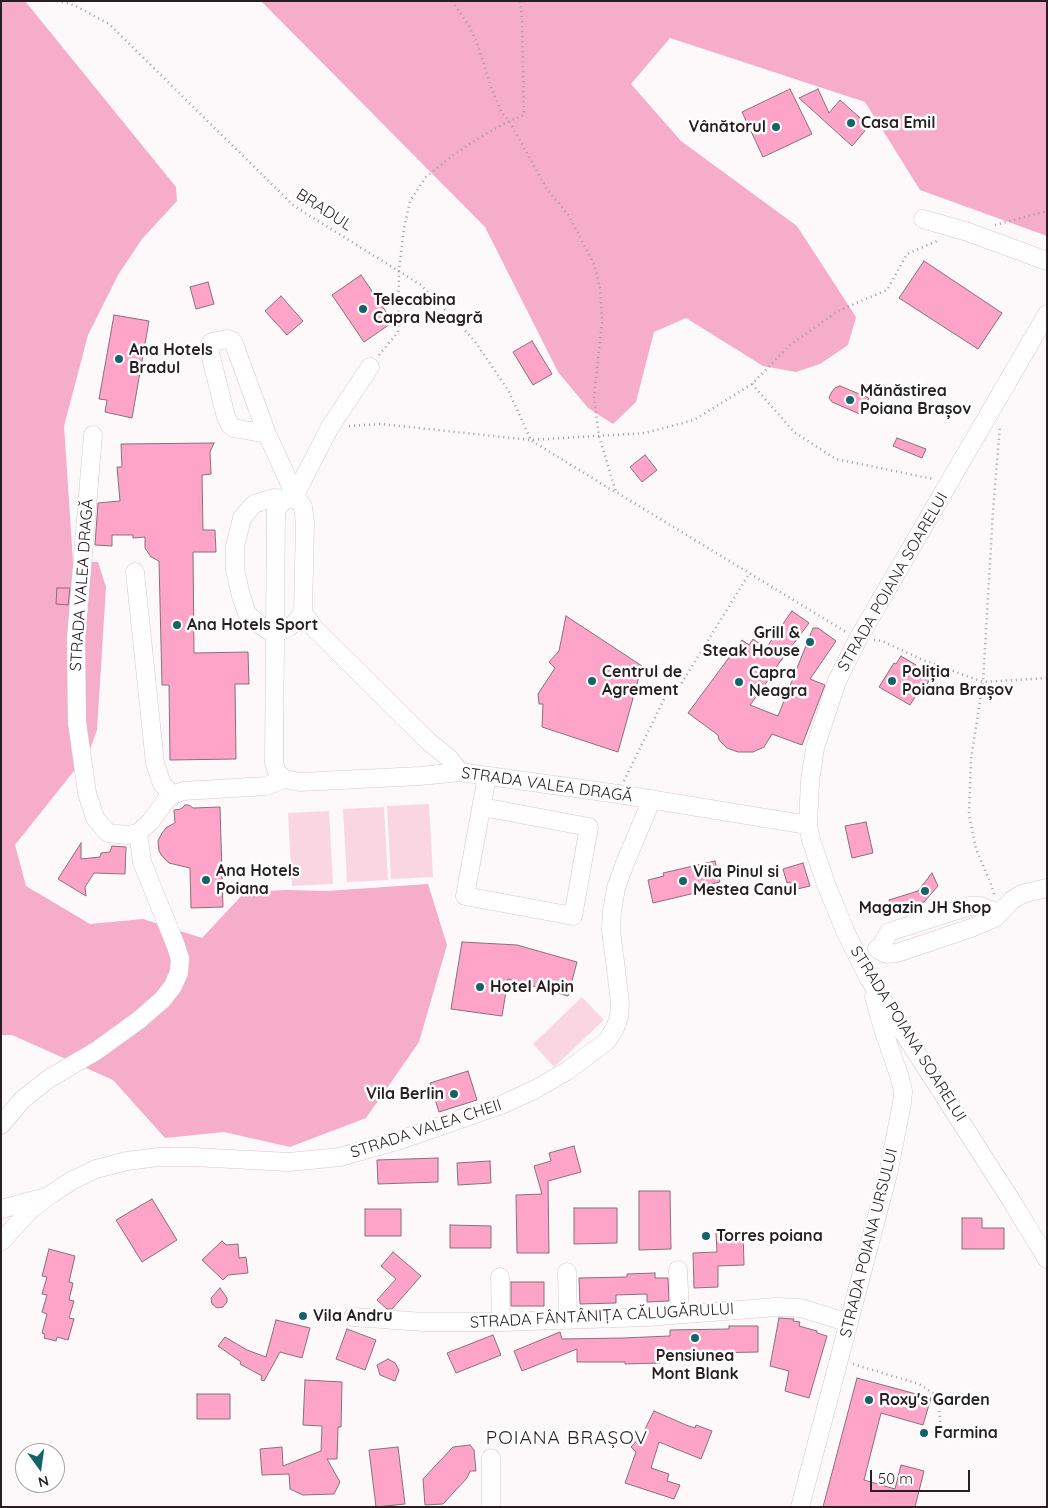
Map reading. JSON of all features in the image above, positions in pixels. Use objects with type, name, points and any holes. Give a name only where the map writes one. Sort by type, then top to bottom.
[{"type":"street","points":[[923,219],[968,232],[1047,261]]},
{"type":"street","name":"STRADA POIANA SOARELUI","points":[[1047,314],[858,639],[837,681],[816,748],[810,781],[808,825],[811,840],[826,884],[870,980],[1047,1259]]},
{"type":"street","points":[[267,434],[234,428],[230,425],[226,417],[209,349],[212,342],[232,340],[234,344],[267,434],[290,497],[303,507],[305,523],[303,613],[296,622],[274,634]]},
{"type":"street","points":[[284,779],[277,772],[274,763],[276,511],[280,504],[290,497],[330,427],[370,367]]},
{"type":"street","name":"STRADA VALEA DRAGĂ","points":[[94,435],[76,639],[77,722],[87,793],[95,818],[108,833],[126,835],[138,832]]},
{"type":"street","points":[[274,634],[257,623],[247,613],[235,569],[235,547],[242,518],[254,504],[273,498],[290,497]]},
{"type":"street","points":[[1,1125],[23,1099],[50,1078],[96,1051],[139,1020],[163,999],[173,986],[179,972],[180,959],[142,862],[138,832],[151,821],[166,800],[173,795],[162,784],[155,763],[134,572]]},
{"type":"street","points":[[303,613],[316,630],[428,741],[448,757],[460,772]]},
{"type":"street","points":[[420,776],[428,766],[430,758],[428,741]]},
{"type":"street","name":"STRADA VALEA DRAGĂ","points":[[173,795],[183,791],[266,786],[284,779],[300,782],[460,772],[652,799],[808,825]]},
{"type":"street","points":[[482,807],[589,827],[572,916],[465,896],[482,807],[488,776]]},
{"type":"street","name":"STRADA VALEA CHEII","points":[[1,1242],[29,1211],[71,1181],[96,1169],[127,1161],[158,1157],[289,1162],[356,1154],[501,1105],[534,1090],[567,1071],[607,1040],[616,1028],[620,1002],[610,930],[612,910],[616,888],[625,862],[652,799]]},
{"type":"street","points":[[857,955],[879,948],[886,954],[897,952],[971,928],[995,918],[996,912],[1022,894],[1047,888]]},
{"type":"street","name":"STRADA POIANA URSULUI","points":[[800,1507],[888,1174],[902,1104],[903,1091],[883,1029],[870,980]]},
{"type":"street","points":[[903,1091],[914,1080],[922,1076],[931,1075]]},
{"type":"street","points":[[1,1209],[50,1195]]},
{"type":"street","points":[[678,1270],[680,1314]]},
{"type":"street","points":[[567,1272],[568,1320]]},
{"type":"street","points":[[500,1277],[501,1322]]},
{"type":"street","name":"STRADA FÂNTÂNIȚA CĂLUGĂRULUI","points":[[353,1317],[424,1322],[501,1322],[680,1314],[777,1307],[801,1308],[849,1323]]},
{"type":"street","points":[[491,1458],[491,1507]]},
{"type":"path","name":"BRADUL","points":[[57,1],[74,5],[109,24],[294,206],[421,285],[474,340],[508,390],[531,440]]},
{"type":"path","points":[[452,1],[469,26],[477,43],[492,90],[502,113],[547,189],[569,216],[595,266],[600,289],[602,322],[594,397],[599,436],[616,492]]},
{"type":"path","points":[[370,367],[398,332],[399,270],[404,228],[410,201],[426,177],[460,151],[508,121],[524,115],[520,1]]},
{"type":"path","points":[[994,225],[1047,211]]},
{"type":"path","points":[[330,427],[381,424],[531,440],[645,433],[694,420],[752,384],[790,344],[838,311],[887,290],[907,254],[940,240]]},
{"type":"path","points":[[752,384],[794,432],[836,459],[950,482]]},
{"type":"path","points":[[996,912],[991,884],[976,849],[969,815],[971,759],[982,682],[1000,424]]},
{"type":"path","points":[[531,440],[858,639],[882,641],[923,660],[982,682],[1047,678]]},
{"type":"path","points":[[618,794],[665,696],[681,684],[749,574]]},
{"type":"path","points":[[840,1360],[919,1384],[933,1393],[939,1405],[941,1434]]},
{"type":"shaded area","points":[[1,1],[25,1],[176,187],[177,201],[142,239],[118,275],[88,335],[64,426],[73,562],[98,562],[106,587],[97,730],[89,752],[15,845],[26,886],[90,924],[143,919],[202,938],[245,892],[327,891],[428,884],[447,945],[419,1042],[366,1118],[290,1147],[224,1132],[165,1138],[113,1080],[12,1035],[1,1035]]},
{"type":"shaded area","points":[[261,1],[1047,1],[1047,236],[920,190],[865,102],[670,38],[631,84],[681,141],[797,226],[856,317],[848,345],[820,364],[796,372],[763,366],[686,318],[654,332],[636,402],[613,424],[588,408],[558,372],[485,227]]},
{"type":"shaded area","points":[[429,804],[433,877],[391,879],[387,806]]},
{"type":"shaded area","points":[[384,807],[388,880],[347,882],[343,809]]},
{"type":"shaded area","points":[[329,811],[333,884],[292,886],[288,813]]},
{"type":"shaded area","points":[[582,997],[604,1020],[554,1067],[533,1044]]},
{"type":"building","points":[[790,89],[812,134],[763,157],[742,112]]},
{"type":"building","points":[[818,89],[829,113],[840,100],[869,126],[852,146],[799,98]]},
{"type":"building","points":[[924,261],[1002,313],[978,349],[899,298]]},
{"type":"building","name":"Telecabina Capra Neagră","points":[[361,275],[393,322],[364,342],[332,295]]},
{"type":"building","points":[[208,282],[214,304],[196,309],[190,287]]},
{"type":"building","points":[[281,296],[303,321],[287,335],[265,311]]},
{"type":"building","points":[[114,315],[149,321],[132,418],[105,412],[107,400],[99,399]]},
{"type":"building","points":[[532,341],[552,374],[533,385],[513,352]]},
{"type":"building","name":"Mănăstirea Poiana Brașov","points":[[840,386],[869,398],[862,415],[832,402],[829,398],[831,393]]},
{"type":"building","points":[[897,438],[926,449],[922,458],[893,446]]},
{"type":"building","points":[[214,443],[210,452],[211,474],[202,475],[203,530],[215,530],[216,552],[193,552],[194,653],[248,652],[249,684],[235,684],[236,759],[170,760],[169,685],[162,685],[159,561],[151,557],[145,548],[145,537],[133,538],[133,535],[112,535],[112,546],[95,545],[98,503],[120,501],[117,467],[122,467],[121,444]]},
{"type":"building","points":[[645,455],[657,470],[642,482],[630,467]]},
{"type":"building","points":[[57,588],[70,588],[68,605],[56,604]]},
{"type":"building","name":"Capra Neagra","points":[[792,611],[809,623],[750,705],[778,716],[813,628],[818,628],[836,641],[810,679],[825,685],[802,745],[772,734],[764,747],[753,752],[738,752],[727,748],[719,740],[718,735],[688,713],[742,640],[749,645],[753,639],[766,648]]},
{"type":"building","name":"Centrul de Agrement","points":[[566,616],[642,666],[618,752],[542,727],[543,704],[539,704],[538,694],[555,668],[549,662],[559,651]]},
{"type":"building","points":[[901,656],[916,665],[914,669],[930,679],[922,693],[919,691],[910,705],[879,687],[894,663],[896,664]]},
{"type":"building","name":"Ana Hotels Poiana","points":[[185,805],[193,808],[220,807],[223,907],[191,908],[190,868],[169,863],[159,851],[158,841],[162,833],[167,827],[175,823],[174,810],[181,809]]},
{"type":"building","points":[[866,822],[873,853],[852,858],[845,826]]},
{"type":"building","points":[[81,843],[81,859],[100,857],[101,853],[110,852],[112,846],[126,847],[125,874],[94,873],[85,887],[86,896],[58,879]]},
{"type":"building","points":[[715,861],[720,882],[694,888],[695,893],[653,903],[648,880],[664,876],[663,873]]},
{"type":"building","points":[[803,863],[810,886],[793,890],[790,882],[787,883],[783,869]]},
{"type":"building","points":[[932,873],[938,886],[924,902],[892,911],[889,900],[918,891]]},
{"type":"building","name":"Hotel Alpin","points":[[462,942],[517,945],[577,962],[568,996],[508,979],[502,1016],[451,1009]]},
{"type":"building","name":"Vila Berlin","points":[[468,1071],[477,1100],[439,1112],[430,1083]]},
{"type":"building","points":[[574,1146],[581,1172],[548,1181],[549,1253],[517,1253],[516,1195],[542,1194],[534,1166],[551,1161],[549,1153]]},
{"type":"building","points":[[438,1158],[438,1182],[378,1184],[377,1160]]},
{"type":"building","points":[[490,1161],[491,1183],[458,1185],[457,1163]]},
{"type":"building","points":[[639,1191],[670,1191],[671,1249],[639,1250]]},
{"type":"building","points":[[152,1199],[177,1240],[142,1262],[116,1220]]},
{"type":"building","points":[[574,1208],[617,1208],[617,1243],[574,1244]]},
{"type":"building","points":[[365,1209],[401,1209],[401,1236],[365,1236]]},
{"type":"building","points":[[962,1218],[982,1218],[982,1228],[1004,1228],[1004,1249],[962,1249]]},
{"type":"building","points":[[450,1225],[491,1226],[491,1248],[450,1248]]},
{"type":"building","points":[[743,1232],[744,1265],[718,1266],[718,1287],[694,1288],[693,1253],[717,1252],[716,1233]]},
{"type":"building","points":[[222,1241],[226,1245],[238,1244],[239,1258],[246,1257],[248,1273],[228,1275],[223,1280],[202,1260]]},
{"type":"building","points":[[49,1249],[75,1256],[69,1282],[73,1283],[69,1300],[74,1301],[69,1318],[74,1319],[68,1340],[57,1337],[56,1341],[44,1338],[45,1334],[42,1333],[47,1314],[42,1312],[47,1295],[42,1294],[47,1277],[42,1276]]},
{"type":"building","points":[[393,1252],[421,1276],[392,1309],[387,1309],[377,1300],[396,1279],[381,1266]]},
{"type":"building","points":[[655,1273],[655,1278],[668,1278],[669,1301],[647,1302],[647,1294],[616,1295],[616,1303],[580,1304],[579,1278],[627,1277],[627,1274]]},
{"type":"building","points":[[511,1282],[544,1282],[544,1306],[511,1306]]},
{"type":"building","points":[[220,1288],[227,1298],[227,1302],[223,1307],[217,1308],[212,1304],[211,1298]]},
{"type":"building","points":[[779,1318],[794,1319],[793,1321],[800,1322],[799,1326],[827,1336],[809,1398],[785,1391],[789,1371],[770,1366]]},
{"type":"building","points":[[276,1320],[310,1328],[302,1358],[280,1352],[264,1381],[261,1380],[262,1376],[240,1364],[241,1362],[218,1346],[225,1337],[247,1350],[266,1357]]},
{"type":"building","points":[[729,1326],[758,1326],[758,1352],[660,1354],[660,1363],[625,1364],[625,1362],[577,1362],[577,1349],[522,1371],[514,1351],[560,1332],[562,1339],[623,1338],[670,1336],[670,1330],[729,1329]]},
{"type":"building","points":[[347,1329],[376,1340],[365,1370],[336,1359]]},
{"type":"building","points":[[493,1335],[501,1355],[456,1373],[447,1353]]},
{"type":"building","points":[[388,1359],[395,1363],[399,1370],[395,1381],[380,1375],[377,1365]]},
{"type":"building","points":[[857,1378],[931,1398],[923,1425],[881,1413],[864,1480],[895,1489],[901,1465],[924,1471],[915,1507],[823,1507]]},
{"type":"building","points":[[305,1380],[342,1382],[341,1427],[338,1427],[337,1459],[327,1459],[340,1482],[334,1494],[303,1495],[290,1489],[289,1474],[262,1475],[260,1449],[282,1447],[283,1466],[321,1451],[322,1426],[303,1425]]},
{"type":"building","points":[[197,1394],[230,1394],[230,1419],[197,1419]]},
{"type":"building","points":[[654,1411],[686,1425],[695,1428],[696,1425],[712,1431],[701,1459],[659,1442],[651,1468],[669,1474],[667,1481],[680,1485],[674,1499],[625,1483],[636,1452],[631,1447],[642,1435]]},
{"type":"building","points":[[470,1445],[474,1450],[476,1471],[470,1471],[467,1478],[443,1504],[425,1505],[423,1479],[453,1447]]},
{"type":"building","points":[[398,1447],[405,1504],[376,1507],[369,1450]]},
{"type":"place","name":"Casa Emil","points":[[851,123]]},
{"type":"place","name":"Vânătorul","points":[[776,127]]},
{"type":"place","name":"Telecabina Capra Neagră","points":[[363,309]]},
{"type":"place","name":"Ana Hotels Bradul","points":[[119,359]]},
{"type":"place","name":"Mănăstirea Poiana Brașov","points":[[850,400]]},
{"type":"place","name":"Ana Hotels Sport","points":[[177,625]]},
{"type":"place","name":"Grill & Steak House","points":[[810,642]]},
{"type":"place","name":"Centrul de Agrement","points":[[592,681]]},
{"type":"place","name":"Poliția Poiana Brașov","points":[[892,681]]},
{"type":"place","name":"Capra Neagra","points":[[739,682]]},
{"type":"place","name":"Ana Hotels Poiana","points":[[206,880]]},
{"type":"place","name":"Vila Pinul si Mestea Canul","points":[[683,881]]},
{"type":"place","name":"Magazin JH Shop","points":[[925,891]]},
{"type":"place","name":"Hotel Alpin","points":[[480,987]]},
{"type":"place","name":"Vila Berlin","points":[[454,1094]]},
{"type":"place","name":"Torres poiana","points":[[706,1236]]},
{"type":"place","name":"Vila Andru","points":[[303,1316]]},
{"type":"place","name":"Pensiunea Mont Blank","points":[[695,1338]]},
{"type":"place","name":"Roxy's Garden","points":[[869,1400]]},
{"type":"place","name":"Farmina","points":[[924,1433]]},
{"type":"district","name":"POIANA BRAȘOV","points":[[567,1438]]}]
